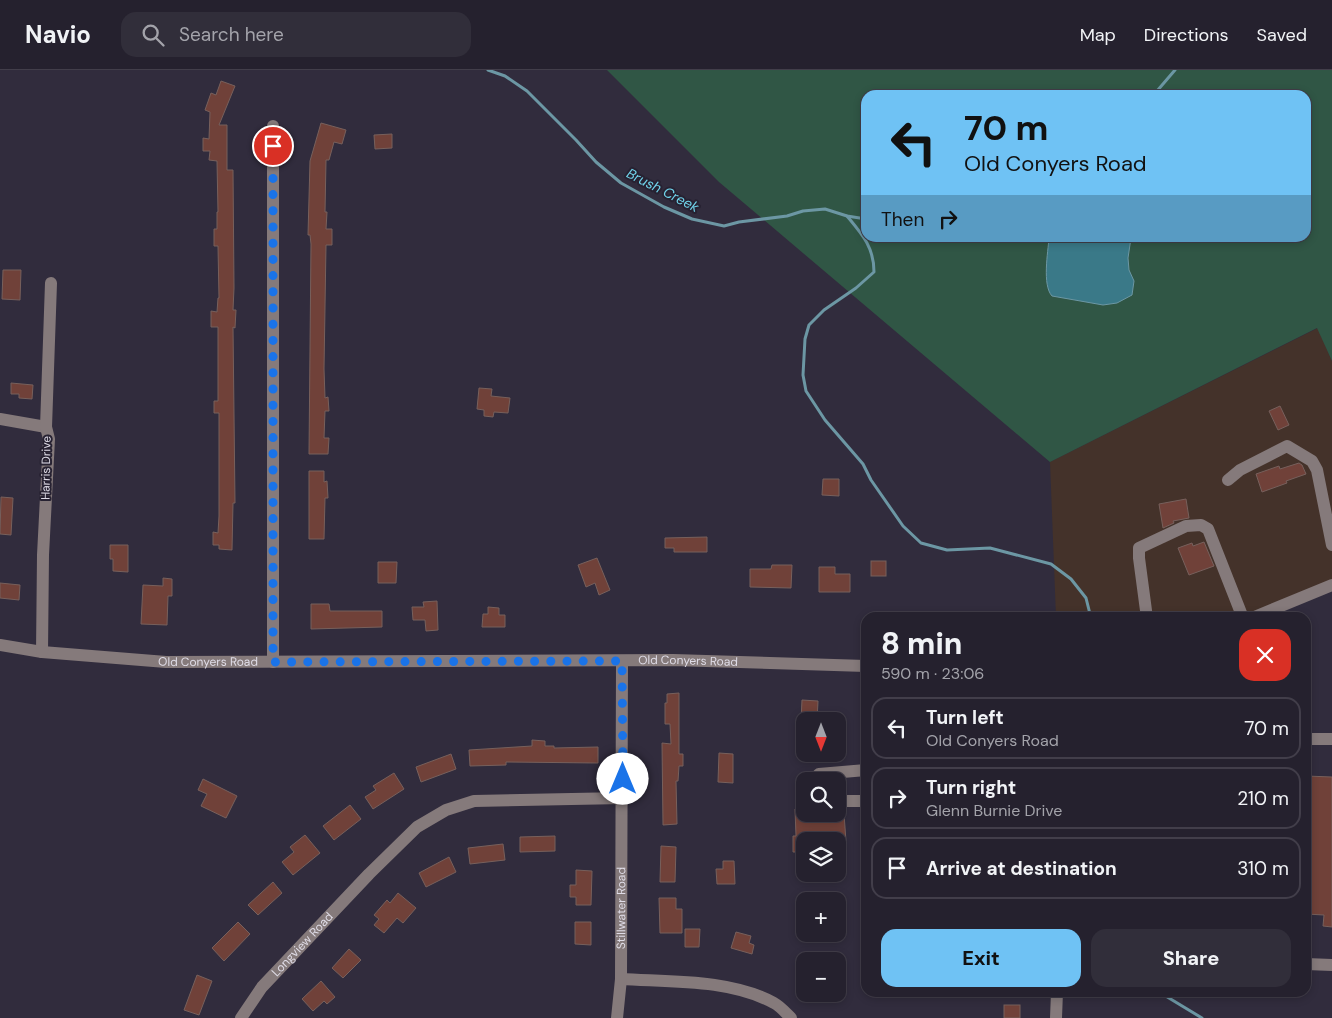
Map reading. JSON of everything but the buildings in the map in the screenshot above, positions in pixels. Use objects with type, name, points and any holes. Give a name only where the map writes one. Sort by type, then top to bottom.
[{"type":"street","points":[[273,126],[273,662]]},
{"type":"street","name":"Harris Drive","points":[[42,652],[43,555],[49,439],[46,426],[51,284]]},
{"type":"street","points":[[0,419],[46,426]]},
{"type":"street","points":[[1228,480],[1240,470],[1287,446],[1312,462],[1320,479],[1332,545]]},
{"type":"street","points":[[1146,612],[1139,558],[1140,548],[1186,526],[1201,525],[1208,529],[1240,612]]},
{"type":"street","points":[[1267,612],[1332,585]]},
{"type":"street","name":"Old Conyers Road","points":[[0,645],[42,652],[166,662],[673,660],[861,666]]},
{"type":"street","name":"Stillwater Road","points":[[617,1018],[621,979],[622,661]]},
{"type":"street","points":[[1311,739],[1332,739]]},
{"type":"street","points":[[843,772],[861,770]]},
{"type":"street","name":"Longview Road","points":[[241,1018],[262,987],[369,874],[417,828],[446,810],[474,801],[623,798]]},
{"type":"street","points":[[846,801],[861,801]]},
{"type":"street","points":[[1311,964],[1332,965]]},
{"type":"street","points":[[621,979],[737,988],[775,1003],[791,1018]]},
{"type":"street","points":[[1056,1018],[1057,997]]},
{"type":"shaded area","points":[[1318,328],[1332,361],[1332,587],[1264,612],[1056,612],[1050,462]]},
{"type":"green space","points":[[607,70],[1332,70],[1332,361],[1317,328],[1050,462],[719,182]]},
{"type":"water","points":[[1049,242],[1130,242],[1128,258],[1129,270],[1134,281],[1132,295],[1117,303],[1103,305],[1052,296],[1046,277]]},
{"type":"waterway","name":"Brush Creek","points":[[488,70],[505,76],[527,91],[596,162],[621,183],[664,207],[692,219],[724,226],[739,222],[787,216],[803,211],[825,209],[861,218]]},
{"type":"waterway","name":"Brush Creek","points":[[1158,90],[1175,70]]},
{"type":"waterway","points":[[847,216],[861,234]]},
{"type":"waterway","points":[[866,242],[872,255],[874,272],[856,288],[824,310],[809,325],[805,339],[803,375],[806,391],[825,420],[863,464],[871,480],[903,526],[921,543],[947,550],[990,548],[1051,564],[1071,579],[1086,598],[1090,612]]},
{"type":"waterway","points":[[1167,997],[1202,1018]]},
{"type":"route","points":[[273,146],[273,662],[622,661],[623,779]]}]
